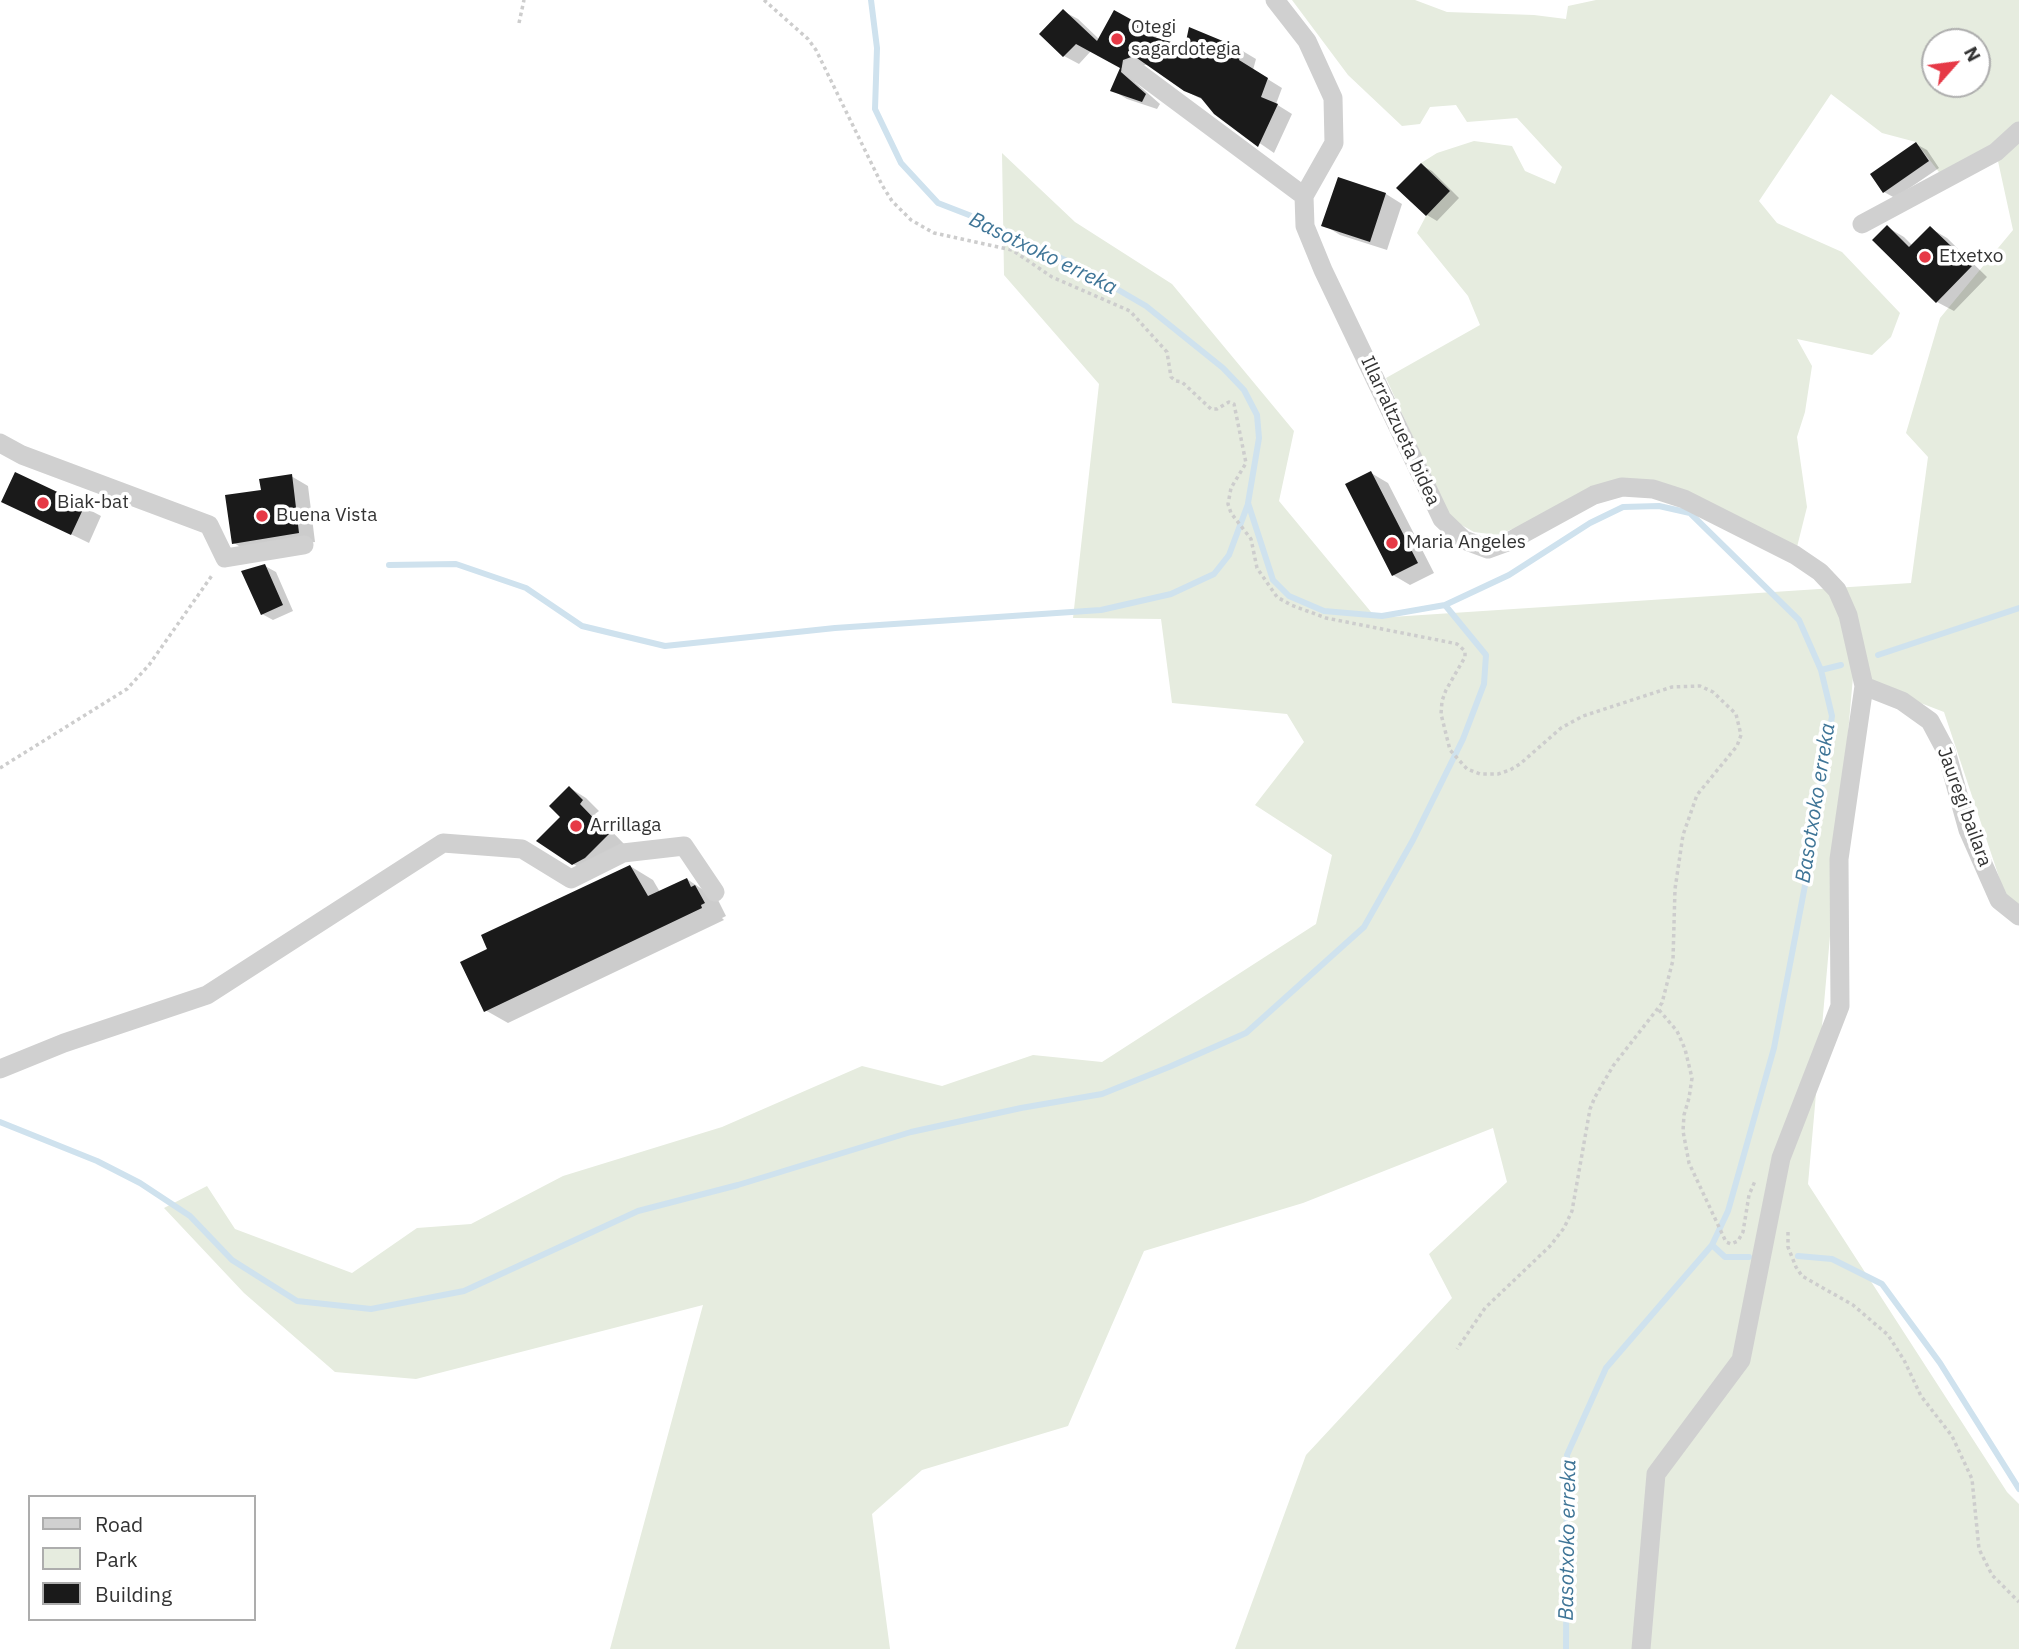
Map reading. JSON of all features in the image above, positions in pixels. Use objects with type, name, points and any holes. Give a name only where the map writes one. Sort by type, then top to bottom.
[{"type":"street","points":[[1132,68],[1304,196],[1334,143],[1333,98],[1307,41],[1275,0]]},
{"type":"street","points":[[1862,224],[1996,152],[2019,131]]},
{"type":"street","name":"Illarraltzueta bidea","points":[[1304,196],[1305,226],[1323,270],[1442,519],[1464,540],[1488,549],[1510,541],[1594,495],[1622,487],[1653,489],[1684,499],[1795,555],[1820,572],[1837,590],[1848,615],[1864,687]]},
{"type":"street","points":[[0,443],[22,455],[209,525],[225,558],[304,545]]},
{"type":"street","points":[[1641,1649],[1656,1474],[1741,1360],[1781,1158],[1840,1006],[1839,859],[1864,687]]},
{"type":"street","name":"Jauregi bailara","points":[[1864,687],[1902,701],[1930,721],[1946,751],[1968,830],[1999,900],[2019,916]]},
{"type":"street","points":[[0,1069],[64,1043],[208,995],[443,843],[522,849],[571,880],[624,853],[684,846],[715,892]]},
{"type":"path","points":[[519,23],[524,0]]},
{"type":"path","points":[[764,0],[808,39],[816,50],[882,185],[902,212],[934,233],[1012,250],[1052,277],[1130,311],[1167,352],[1171,377],[1182,382],[1211,409],[1229,402],[1234,404],[1245,463],[1231,488],[1228,504],[1231,513],[1248,532],[1257,568],[1277,597],[1326,618],[1457,644],[1465,651],[1465,657],[1441,701],[1441,715],[1450,750],[1467,769],[1479,774],[1498,774],[1510,770],[1560,728],[1583,716],[1672,687],[1700,686],[1713,692],[1736,714],[1741,735],[1737,746],[1697,795],[1687,823],[1675,889],[1668,987],[1659,1010],[1613,1066],[1595,1097],[1590,1110],[1576,1197],[1564,1228],[1485,1308],[1457,1349]]},
{"type":"path","points":[[0,768],[127,689],[149,665],[225,558]]},
{"type":"path","points":[[1659,1010],[1681,1038],[1692,1078],[1683,1131],[1689,1163],[1726,1242],[1731,1244],[1738,1241]]},
{"type":"path","points":[[1788,1223],[1788,1247],[1802,1276],[1853,1305],[1888,1335],[1904,1360],[1921,1396],[1952,1436],[1972,1479],[1979,1549],[1992,1575],[2019,1602]]},
{"type":"green space","points":[[1292,0],[1415,0],[1447,12],[1534,15],[1566,19],[1568,6],[1596,0],[2019,0],[2019,906],[2005,895],[1944,712],[1853,677],[1808,1184],[2007,1492],[2019,1504],[2019,1649],[1235,1649],[1306,1455],[1452,1298],[1429,1254],[1507,1182],[1493,1128],[1303,1203],[1144,1251],[1068,1426],[922,1470],[872,1514],[890,1649],[610,1649],[703,1305],[416,1379],[335,1372],[244,1293],[164,1208],[207,1186],[235,1229],[352,1273],[417,1228],[471,1224],[563,1176],[722,1127],[862,1066],[942,1086],[1033,1055],[1102,1062],[1316,924],[1332,855],[1255,805],[1304,742],[1287,714],[1172,703],[1161,619],[1073,618],[1099,384],[1004,275],[1002,153],[1075,222],[1172,284],[1294,431],[1279,501],[1376,618],[1911,583],[1928,457],[1906,433],[1940,318],[2013,230],[1996,152],[1945,180],[1916,142],[1882,133],[1831,94],[1759,201],[1777,223],[1842,252],[1900,313],[1891,337],[1872,355],[1797,339],[1812,366],[1805,412],[1797,437],[1807,507],[1795,555],[1684,499],[1622,487],[1497,535],[1474,532],[1456,522],[1446,510],[1386,378],[1480,325],[1468,296],[1417,233],[1426,216],[1450,191],[1421,163],[1437,153],[1474,141],[1512,146],[1525,171],[1555,184],[1562,167],[1517,118],[1467,122],[1456,105],[1430,107],[1420,124],[1402,126],[1348,75]]},
{"type":"building","points":[[1063,9],[1097,41],[1114,10],[1143,26],[1140,33],[1185,46],[1189,27],[1242,49],[1239,60],[1268,78],[1261,97],[1278,104],[1258,147],[1214,114],[1201,98],[1184,91],[1134,56],[1123,60],[1121,72],[1146,94],[1142,102],[1110,91],[1120,68],[1076,44],[1063,57],[1039,34]]},
{"type":"building","points":[[1916,142],[1929,161],[1883,193],[1870,174]]},
{"type":"building","points":[[1421,163],[1450,191],[1426,216],[1396,188]]},
{"type":"building","points":[[1338,177],[1386,193],[1370,242],[1321,226]]},
{"type":"building","name":"Etxetxo","points":[[1887,225],[1909,247],[1930,226],[1972,266],[1936,303],[1872,240]]},
{"type":"building","name":"Maria Angeles","points":[[1371,471],[1418,563],[1392,576],[1345,484]]},
{"type":"building","name":"Biak-bat","points":[[15,472],[85,505],[71,535],[1,502]]},
{"type":"building","name":"Buena Vista","points":[[292,474],[299,533],[232,544],[225,495],[261,490],[259,479]]},
{"type":"building","points":[[265,564],[283,605],[261,615],[241,571]]},
{"type":"building","name":"Arrillaga","points":[[569,786],[583,800],[580,804],[609,834],[585,858],[572,865],[536,841],[560,817],[549,806]]},
{"type":"building","points":[[630,865],[648,896],[687,878],[691,887],[695,885],[705,903],[701,905],[702,908],[484,1012],[460,962],[487,949],[481,935]]},
{"type":"waterway","name":"Basotxoko erreka","points":[[871,0],[877,48],[875,109],[901,163],[938,203],[987,222],[1079,267],[1146,306],[1223,368],[1244,390],[1257,415],[1259,438],[1248,503],[1273,580],[1289,596],[1324,611],[1382,616],[1445,605],[1509,575],[1590,523],[1623,507],[1659,506],[1690,513],[1799,620],[1821,670],[1832,716],[1811,854],[1774,1048],[1728,1211],[1712,1245],[1606,1368],[1567,1455],[1566,1649]]},
{"type":"waterway","points":[[389,565],[456,564],[526,588],[582,626],[665,646],[835,628],[1101,610],[1171,594],[1214,574],[1229,555],[1248,504]]},
{"type":"waterway","points":[[0,1122],[97,1161],[140,1183],[190,1216],[232,1260],[297,1301],[371,1309],[464,1291],[638,1211],[738,1185],[911,1132],[1102,1094],[1246,1033],[1364,927],[1413,840],[1463,739],[1484,684],[1486,655],[1445,605]]},
{"type":"waterway","points":[[1878,655],[2019,608]]},
{"type":"waterway","points":[[1821,670],[1841,665]]},
{"type":"waterway","points":[[1712,1245],[1725,1257],[1749,1257]]},
{"type":"waterway","points":[[1798,1256],[1832,1259],[1882,1284],[1940,1363],[2019,1489]]},
{"type":"place","name":"Otegi sagardotegia","points":[[1117,39]]},
{"type":"place","name":"Etxetxo","points":[[1925,257]]},
{"type":"place","name":"Biak-bat","points":[[43,503]]},
{"type":"place","name":"Buena Vista","points":[[262,516]]},
{"type":"place","name":"Maria Angeles","points":[[1392,543]]},
{"type":"place","name":"Arrillaga","points":[[576,826]]}]
